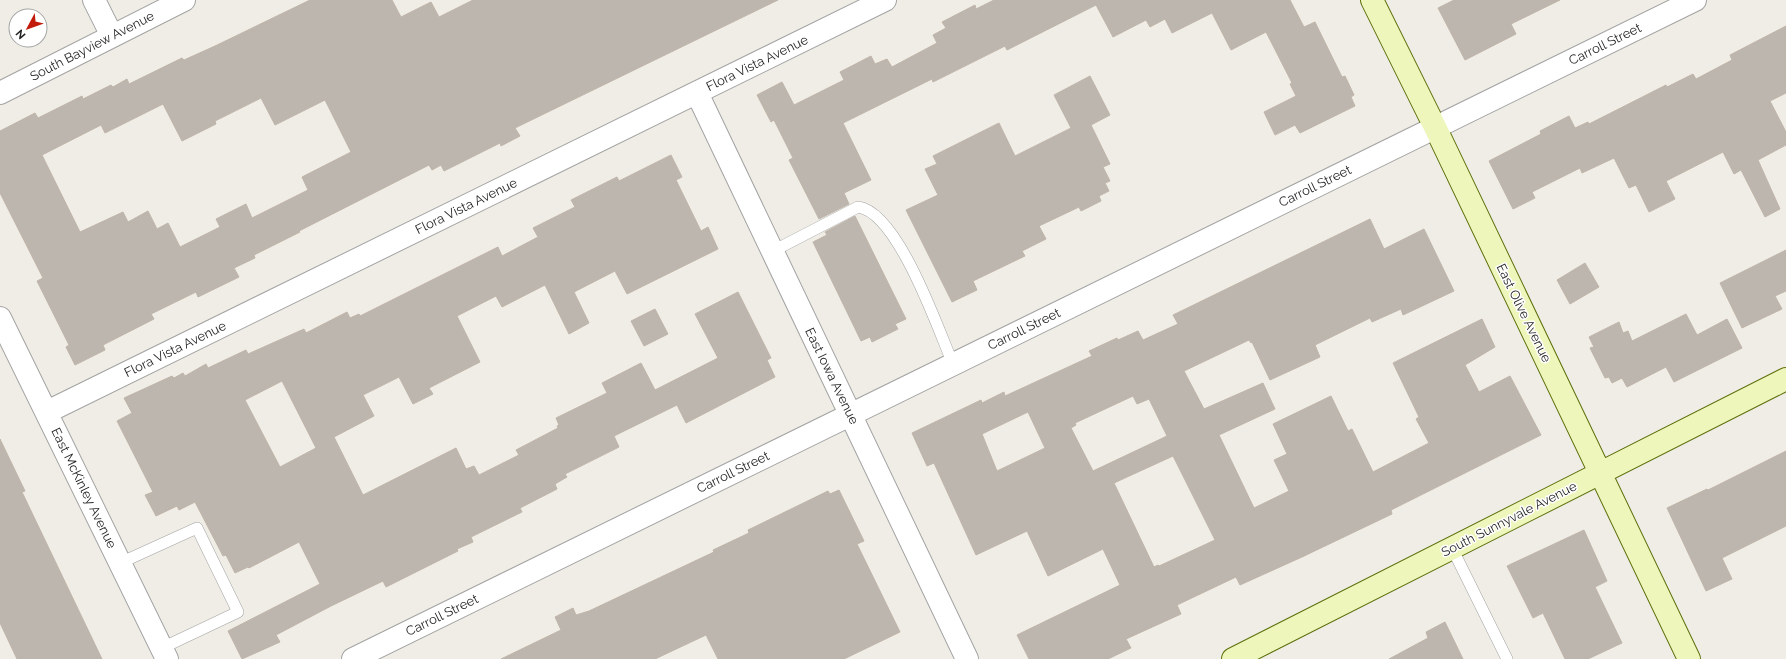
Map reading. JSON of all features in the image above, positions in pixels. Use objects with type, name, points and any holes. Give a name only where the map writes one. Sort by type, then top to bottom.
[{"type":"street","points":[[94,0],[112,36]]},
{"type":"street","name":"South Bayview Avenue","points":[[0,93],[184,0]]},
{"type":"street","name":"Flora Vista Avenue","points":[[47,412],[885,0]]},
{"type":"street","name":"East Olive Avenue","points":[[1372,0],[1435,127],[1689,659]]},
{"type":"street","name":"Carroll Street","points":[[353,659],[1695,0]]},
{"type":"street","name":"East Iowa Avenue","points":[[697,92],[966,659]]},
{"type":"street","name":"East McKinley Avenue","points":[[0,318],[164,654]]},
{"type":"street","name":"South Sunnyvale Avenue","points":[[1233,659],[1786,379]]},
{"type":"street","name":"East Olive Avenue","points":[[1673,627],[1704,659]]},
{"type":"lane","points":[[773,251],[858,207],[864,208],[887,227],[900,246],[921,289],[953,364]]},
{"type":"lane","points":[[120,563],[196,528],[238,612],[164,654]]},
{"type":"lane","points":[[1452,548],[1507,659]]},
{"type":"building","points":[[310,0],[392,0],[401,17],[431,2],[439,17],[473,0],[778,0],[515,128],[520,136],[501,146],[500,143],[444,171],[441,165],[432,170],[429,165],[299,231],[300,232],[254,255],[255,258],[234,268],[239,277],[198,297],[196,292],[151,314],[154,319],[103,345],[105,350],[75,365],[66,347],[69,345],[37,281],[43,278],[0,193],[0,131],[35,113],[38,118],[82,96],[83,99],[111,85],[113,87],[127,79],[129,84],[182,58],[184,60]],"holes":[[[261,98],[275,125],[325,100],[351,152],[302,177],[308,190],[252,218],[246,204],[216,219],[220,227],[180,247],[168,223],[157,229],[148,211],[128,222],[123,212],[80,232],[42,155],[101,125],[105,133],[163,104],[182,141],[216,124],[215,121]]]},
{"type":"building","points":[[994,0],[1290,0],[1304,27],[1315,22],[1342,77],[1345,76],[1354,95],[1351,97],[1355,106],[1300,133],[1295,125],[1275,135],[1264,112],[1296,96],[1290,84],[1292,83],[1266,32],[1231,50],[1212,13],[1172,33],[1165,19],[1150,27],[1146,20],[1113,37],[1096,5],[1007,50],[1005,46],[933,82],[932,79],[843,123],[871,180],[844,193],[849,204],[819,219],[789,160],[793,158],[774,120],[771,122],[757,95],[782,82],[794,105],[844,80],[840,72],[871,56],[875,64],[887,59],[892,67],[937,43],[933,35],[946,28],[942,22],[975,5],[976,9]]},
{"type":"building","points":[[1454,0],[1560,0],[1511,24],[1516,34],[1465,60],[1438,8]]},
{"type":"building","points":[[1786,26],[1786,93],[1770,101],[1786,132],[1786,145],[1758,160],[1780,209],[1765,217],[1741,170],[1734,174],[1723,152],[1666,181],[1675,199],[1649,212],[1636,185],[1629,188],[1614,158],[1582,173],[1580,168],[1532,192],[1535,198],[1513,209],[1489,161],[1541,134],[1540,131],[1569,116],[1575,128],[1588,122],[1589,124],[1666,85],[1667,87],[1693,74],[1696,79],[1732,60],[1730,55]]},
{"type":"building","points":[[1090,76],[1110,115],[1091,125],[1110,164],[1103,167],[1110,181],[1105,183],[1109,191],[1099,196],[1101,201],[1081,211],[1079,207],[1039,226],[1046,239],[1022,251],[1025,256],[973,281],[977,290],[952,302],[906,210],[938,195],[925,169],[937,164],[933,156],[999,123],[1015,156],[1071,128],[1054,95]]},
{"type":"building","points":[[671,155],[682,177],[676,180],[701,231],[708,227],[718,249],[627,294],[615,271],[574,292],[589,323],[569,334],[545,285],[502,307],[496,296],[457,316],[480,362],[429,388],[433,394],[413,404],[399,377],[363,395],[374,416],[334,437],[363,495],[456,448],[466,469],[474,466],[479,475],[519,455],[516,450],[558,428],[557,426],[559,425],[556,418],[607,393],[602,383],[641,363],[655,390],[718,358],[695,314],[738,292],[771,358],[767,360],[775,377],[686,423],[677,405],[614,436],[619,447],[565,474],[567,477],[555,484],[557,489],[520,508],[522,512],[471,537],[473,542],[457,549],[458,551],[386,587],[383,581],[331,606],[276,635],[280,642],[242,659],[228,631],[320,584],[299,542],[249,568],[248,567],[235,573],[226,555],[223,556],[195,502],[179,510],[177,506],[156,516],[145,495],[153,492],[117,421],[132,413],[124,398],[172,376],[174,378],[183,373],[185,376],[206,364],[208,368],[246,350],[248,354],[304,329],[306,333],[347,312],[350,318],[359,314],[360,316],[498,247],[502,256],[538,237],[533,228],[575,207],[571,200],[617,177],[619,181]],"holes":[[[282,381],[316,448],[280,467],[245,400]]]},
{"type":"building","points":[[855,216],[906,319],[895,324],[898,329],[872,342],[870,337],[861,341],[813,242],[827,235],[825,232]]},
{"type":"building","points":[[1370,219],[1384,249],[1424,229],[1454,291],[1403,315],[1401,309],[1372,322],[1370,318],[1315,345],[1320,357],[1270,380],[1252,342],[1251,343],[1249,340],[1184,371],[1204,409],[1263,383],[1275,409],[1219,435],[1254,508],[1289,491],[1274,460],[1287,454],[1273,424],[1331,396],[1348,431],[1352,429],[1373,472],[1429,443],[1416,419],[1419,417],[1393,363],[1482,319],[1495,347],[1465,365],[1479,392],[1510,376],[1541,435],[1391,510],[1392,514],[1302,557],[1240,585],[1236,577],[1177,605],[1181,614],[1126,639],[1131,648],[1108,659],[1029,659],[1017,635],[1120,585],[1103,549],[1048,576],[1027,531],[976,555],[934,463],[927,466],[912,433],[981,400],[982,403],[1004,392],[1005,396],[1092,356],[1089,351],[1117,338],[1118,340],[1138,331],[1143,340],[1178,324],[1173,315]],"holes":[[[1133,396],[1137,404],[1149,399],[1167,436],[1093,471],[1071,428],[1076,425],[1075,423]],[[1028,412],[1045,448],[997,471],[982,434]],[[1173,456],[1215,540],[1154,567],[1114,483]]]},
{"type":"building","points":[[1786,250],[1786,291],[1775,296],[1782,309],[1742,328],[1720,283]]},
{"type":"building","points":[[1585,263],[1599,287],[1570,304],[1557,280]]},
{"type":"building","points":[[655,309],[668,334],[644,346],[631,321]]},
{"type":"building","points":[[1686,314],[1697,335],[1727,319],[1742,348],[1674,382],[1666,367],[1627,387],[1622,378],[1612,383],[1609,377],[1605,378],[1590,348],[1594,347],[1589,337],[1619,322],[1623,333],[1628,331],[1632,341]]},
{"type":"building","points":[[0,439],[25,491],[22,492],[102,659],[17,659],[0,623]]},
{"type":"building","points":[[1786,451],[1786,526],[1722,558],[1732,579],[1706,591],[1667,508],[1707,489],[1708,490]]},
{"type":"building","points":[[839,490],[864,541],[857,544],[900,632],[844,659],[718,659],[706,635],[655,659],[501,659],[561,630],[555,617],[573,608],[576,615],[589,611],[714,552],[713,550],[749,533],[748,530],[828,491],[830,494]]},
{"type":"building","points":[[1584,530],[1607,581],[1595,587],[1622,643],[1588,659],[1565,659],[1543,613],[1533,618],[1507,566]]},
{"type":"building","points":[[1445,622],[1463,659],[1389,659],[1428,638],[1426,632]]}]
